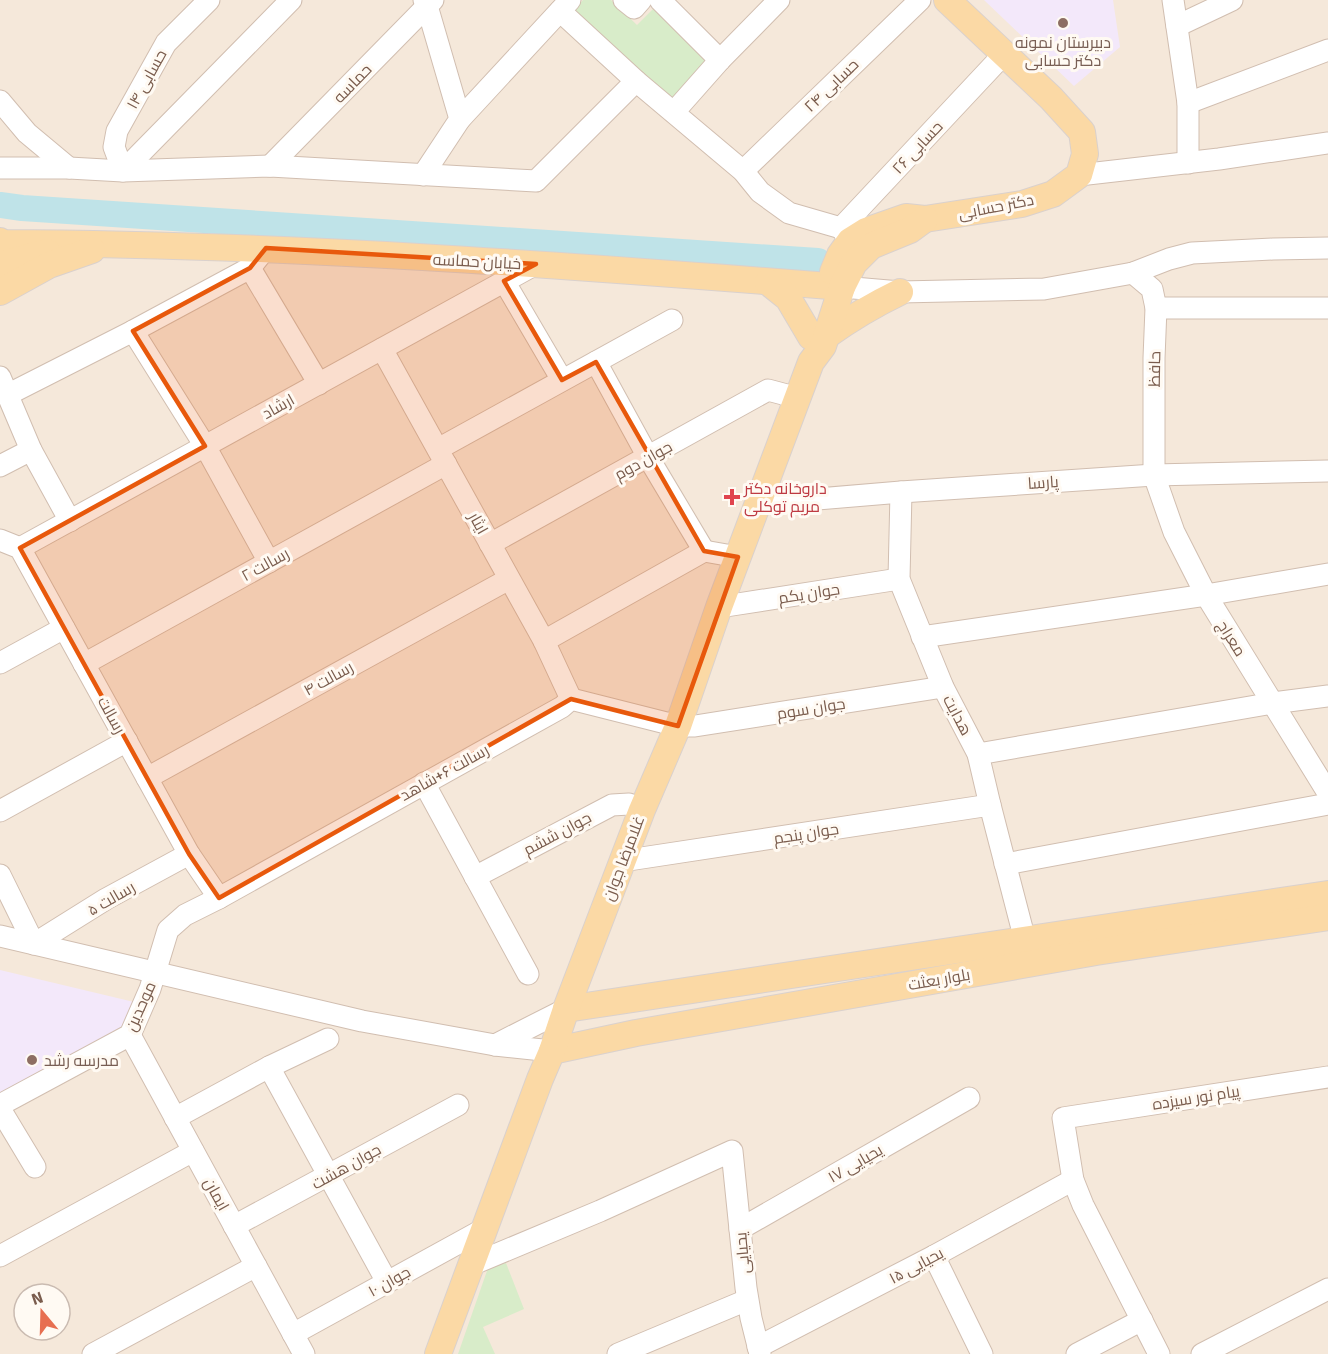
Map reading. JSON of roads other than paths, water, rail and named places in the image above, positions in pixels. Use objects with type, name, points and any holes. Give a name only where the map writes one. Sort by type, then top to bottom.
[{"type":"main road","points":[[947,0],[1050,98],[1082,132],[1085,153],[1079,175]]},
{"type":"main road","name":"دکتر حسابی","points":[[845,234],[866,231],[906,217],[925,219],[1022,204],[1053,194],[1079,175]]},
{"type":"main road","name":"دکتر حسابی","points":[[834,287],[872,246],[910,230],[925,219]]},
{"type":"main road","points":[[834,287],[845,234]]},
{"type":"main road","points":[[0,242],[112,243]]},
{"type":"main road","name":"خیابان حماسه","points":[[0,265],[43,252],[112,243],[258,258],[536,264],[834,287]]},
{"type":"main road","name":"خیابان حماسه","points":[[0,292],[49,265],[112,243]]},
{"type":"main road","points":[[768,282],[788,298],[816,345],[853,316],[900,292]]},
{"type":"main road","name":"غلامرضا جوان","points":[[438,1354],[622,861],[678,726],[719,607],[798,398],[834,287]]},
{"type":"main road","name":"بلوار بعثت","points":[[552,1051],[1328,894]]},
{"type":"main road","name":"بلوار بعثت","points":[[566,1009],[1025,940],[1112,938],[1328,917]]},
{"type":"main road","points":[[633,999],[630,1006],[636,1033]]},
{"type":"street","name":"حسابی ۱۴","points":[[123,171],[114,147],[117,131],[166,43],[209,0]]},
{"type":"street","points":[[123,171],[291,0]]},
{"type":"street","points":[[624,0],[634,8],[641,0]]},
{"type":"street","points":[[660,0],[720,60]]},
{"type":"street","points":[[674,112],[720,60],[779,0]]},
{"type":"street","name":"حسابی ۲۴","points":[[743,171],[920,0]]},
{"type":"street","points":[[1173,0],[1188,103],[1188,163]]},
{"type":"street","points":[[1177,26],[1232,0]]},
{"type":"street","points":[[428,2],[460,118]]},
{"type":"street","name":"حماسه","points":[[270,166],[428,2]]},
{"type":"street","points":[[423,175],[460,118],[565,5],[636,81],[743,171],[760,192],[789,213],[845,234]]},
{"type":"street","points":[[1188,103],[1328,50]]},
{"type":"street","name":"حسابی ۲۶","points":[[845,234],[1004,54]]},
{"type":"street","points":[[0,168],[3,166],[123,171],[270,166],[536,181],[636,81]]},
{"type":"street","points":[[0,101],[27,133],[69,168]]},
{"type":"street","points":[[1079,175],[1188,163],[1328,143]]},
{"type":"street","points":[[834,287],[900,292],[1044,289],[1133,273],[1192,253],[1328,248]]},
{"type":"street","points":[[70,521],[31,450],[3,386],[133,331],[258,258],[319,384]]},
{"type":"street","name":"ارشاد","points":[[20,548],[536,264]]},
{"type":"street","name":"حافظ","points":[[1133,273],[1152,289],[1156,308],[1154,475]]},
{"type":"street","points":[[504,281],[562,380]]},
{"type":"street","points":[[1156,308],[1328,308]]},
{"type":"street","name":"رسالت ۲","points":[[84,664],[269,562],[442,457],[562,380],[672,320]]},
{"type":"street","points":[[133,331],[205,446],[269,562]]},
{"type":"street","name":"ایثار","points":[[382,348],[544,640],[571,699]]},
{"type":"street","points":[[596,362],[648,457],[704,551]]},
{"type":"street","name":"جوان دوم","points":[[490,544],[768,390],[798,398]]},
{"type":"street","points":[[0,465],[31,450]]},
{"type":"street","name":"پارسا","points":[[758,504],[1154,475],[1328,471]]},
{"type":"street","name":"معراج","points":[[1154,475],[1174,532],[1206,595],[1328,793]]},
{"type":"street","name":"هدایت","points":[[901,492],[899,579],[943,687],[978,754],[1025,940]]},
{"type":"street","points":[[0,540],[20,548]]},
{"type":"street","name":"رسالت","points":[[20,548],[189,854],[219,898]]},
{"type":"street","points":[[544,640],[704,551],[738,557]]},
{"type":"street","points":[[922,637],[1206,595],[1328,574]]},
{"type":"street","name":"رسالت ۴","points":[[147,778],[509,579]]},
{"type":"street","name":"جوان یکم","points":[[719,607],[899,579]]},
{"type":"street","points":[[0,663],[64,628]]},
{"type":"street","name":"جوان سوم","points":[[678,726],[695,726],[943,687]]},
{"type":"street","points":[[978,754],[1328,696]]},
{"type":"street","points":[[571,699],[678,726]]},
{"type":"street","name":"رسالت ۶+شاهد","points":[[219,898],[562,707],[571,699]]},
{"type":"street","points":[[0,811],[127,741]]},
{"type":"street","points":[[424,783],[528,974]]},
{"type":"street","name":"جوان ششم","points":[[475,877],[612,805],[629,804],[642,810]]},
{"type":"street","points":[[1005,864],[1328,804]]},
{"type":"street","name":"جوان پنجم","points":[[622,861],[990,805]]},
{"type":"street","name":"رسالت ۵","points":[[34,944],[106,899],[189,854]]},
{"type":"street","points":[[0,875],[34,944]]},
{"type":"street","name":"موحدین","points":[[0,1107],[130,1035],[150,989],[168,930],[185,915],[219,898]]},
{"type":"street","points":[[0,936],[362,1021],[495,1045],[552,1051]]},
{"type":"street","points":[[495,1045],[566,1009]]},
{"type":"street","name":"ایمان","points":[[130,1035],[304,1354]]},
{"type":"street","points":[[175,1118],[269,1067],[328,1039]]},
{"type":"street","points":[[269,1067],[387,1282]]},
{"type":"street","name":"پیام نور سیزده","points":[[1073,1180],[1063,1118],[1328,1077]]},
{"type":"street","name":"یحیایی ۱۷","points":[[740,1228],[969,1098]]},
{"type":"street","name":"جوان هشت","points":[[234,1226],[458,1105]]},
{"type":"street","points":[[0,1107],[35,1167]]},
{"type":"street","points":[[0,1256],[193,1151]]},
{"type":"street","name":"یحیایی","points":[[471,1265],[600,1211],[732,1151],[747,1300],[759,1351]]},
{"type":"street","points":[[1073,1180],[1083,1205],[1159,1354]]},
{"type":"street","name":"یحیایی ۱۵","points":[[759,1351],[1073,1180]]},
{"type":"street","name":"جوان ۱۰","points":[[293,1334],[484,1229]]},
{"type":"street","points":[[934,1256],[982,1354]]},
{"type":"street","points":[[93,1354],[256,1266]]},
{"type":"street","points":[[1202,1354],[1328,1289]]},
{"type":"street","points":[[618,1354],[747,1300]]},
{"type":"street","points":[[1077,1354],[1142,1320]]},
{"type":"waterway","points":[[0,205],[818,261]]},
{"type":"place","name":"دبیرستان نمونه دکتر حسابی","points":[[1063,23]]},
{"type":"place","name":"داروخانه دکتر مریم توکلی","points":[[732,497]]},
{"type":"place","name":"مدرسه رشد","points":[[32,1060]]}]
